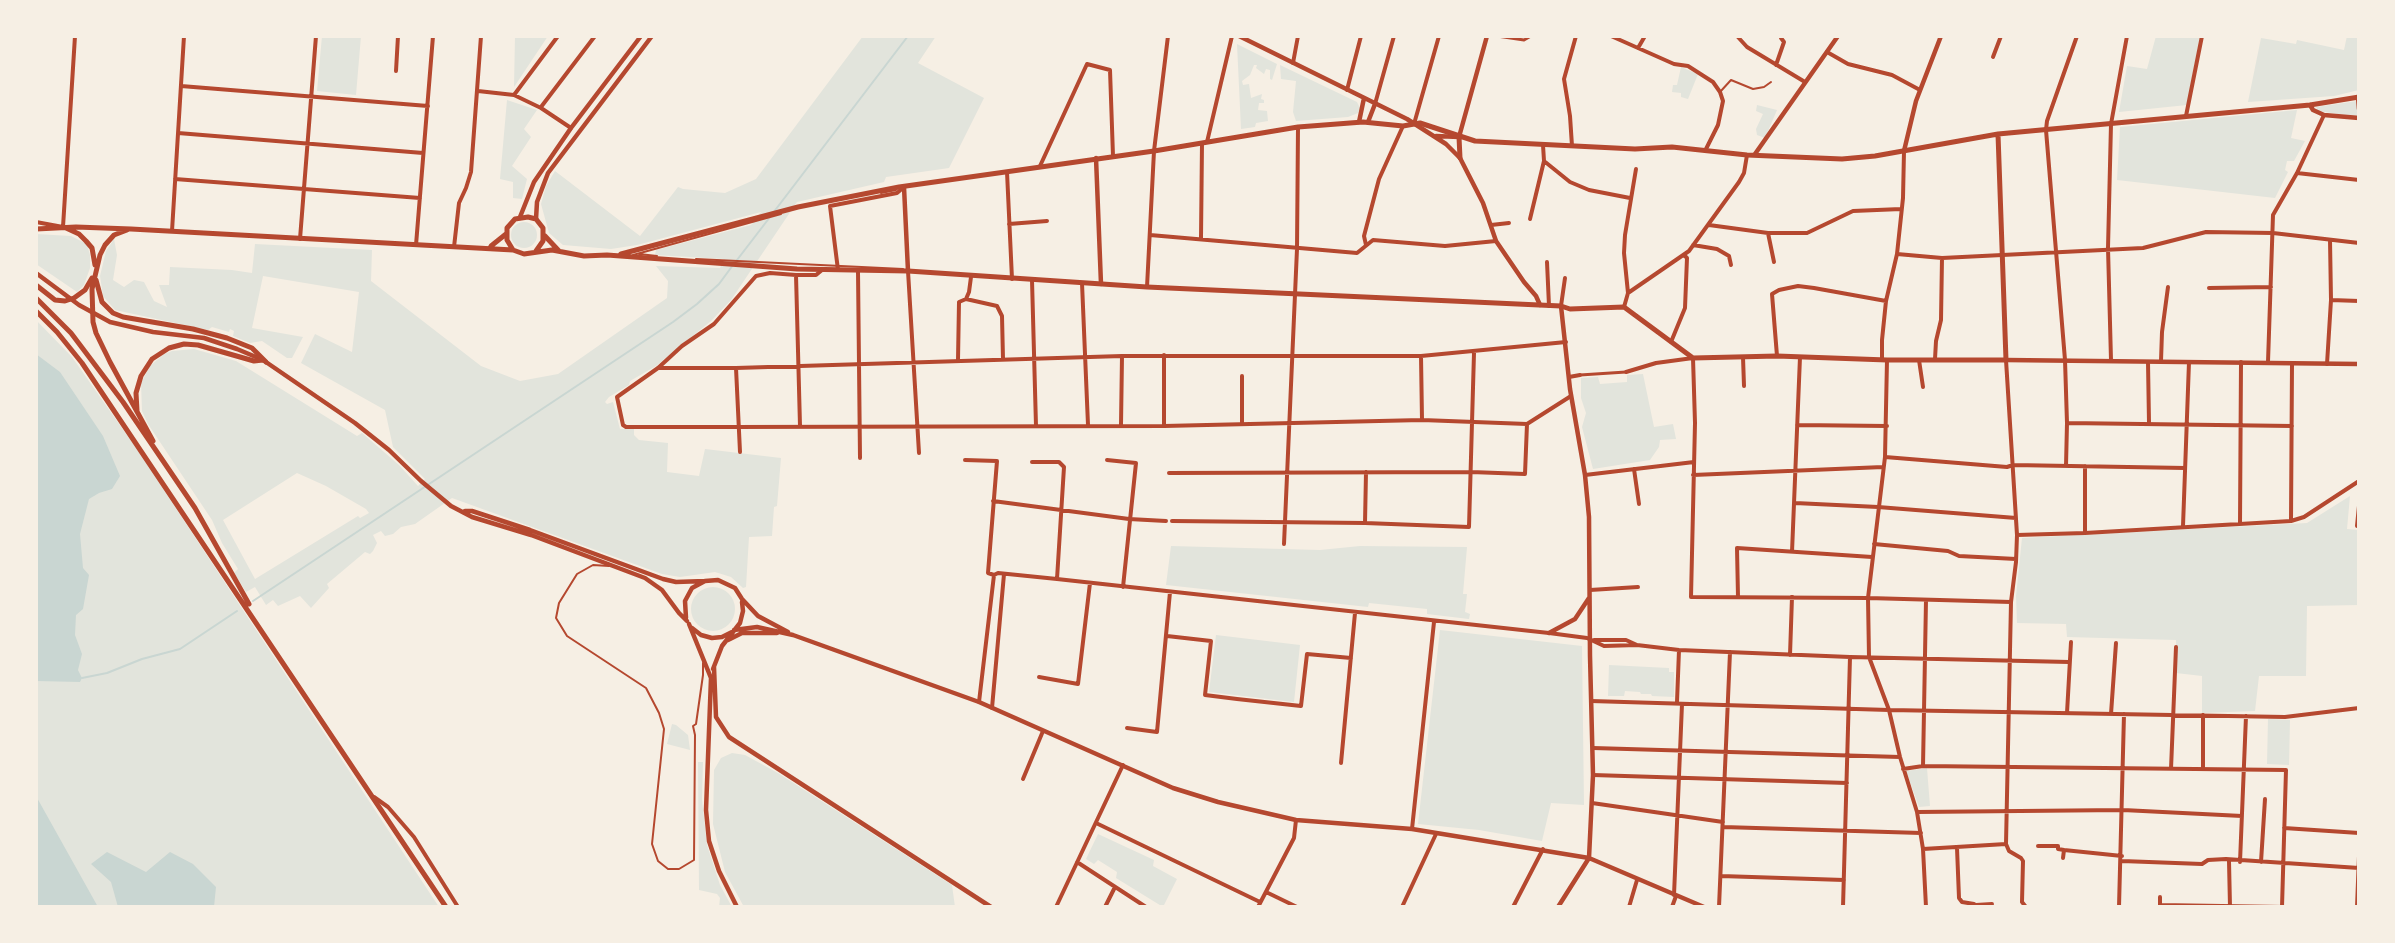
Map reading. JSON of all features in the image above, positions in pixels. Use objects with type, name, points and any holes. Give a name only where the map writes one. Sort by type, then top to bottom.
[{"type":"main road","points":[[628,255],[798,208],[904,187],[1154,151],[1298,127],[1359,122],[1403,126],[1420,123],[1475,141],[1706,149],[1747,155],[1842,159],[1904,151],[1998,134],[2186,116],[2312,107],[2359,97]]},
{"type":"main road","points":[[36,229],[63,227],[131,229],[487,248],[513,250],[524,254],[552,250],[584,256],[628,255],[822,270],[838,268],[858,271],[908,271],[1147,287],[1561,306],[1570,309],[1624,307],[1692,358],[1800,356],[1885,360],[2006,360],[1998,134]]},
{"type":"main road","points":[[1459,137],[1460,158]]},
{"type":"main road","points":[[487,248],[498,243],[506,234],[511,223],[520,217],[536,219],[543,228],[544,235],[536,251]]},
{"type":"main road","points":[[63,227],[79,234],[92,248],[100,297],[113,313],[227,338],[252,348],[264,361]]},
{"type":"main road","points":[[36,285],[55,300],[65,301],[74,298],[85,290],[105,245],[114,235],[131,229]]},
{"type":"main road","points":[[506,234],[509,246],[513,250]]},
{"type":"main road","points":[[544,235],[562,253]]},
{"type":"main road","points":[[95,271],[92,308],[96,333],[138,415],[195,508],[269,639]]},
{"type":"main road","points":[[36,298],[71,333],[92,360],[195,508]]},
{"type":"main road","points":[[36,311],[57,332],[82,363],[269,639],[446,907]]},
{"type":"main road","points":[[138,415],[136,393],[141,376],[152,359],[165,350],[190,344],[205,346],[254,362],[264,361]]},
{"type":"street","points":[[36,222],[63,227],[75,36]]},
{"type":"street","points":[[172,232],[184,36]]},
{"type":"street","points":[[300,239],[316,36]]},
{"type":"street","points":[[396,71],[398,36]]},
{"type":"street","points":[[416,245],[433,36]]},
{"type":"street","points":[[454,247],[459,203],[471,172],[481,36]]},
{"type":"street","points":[[513,95],[558,36]]},
{"type":"street","points":[[541,108],[595,36]]},
{"type":"street","points":[[520,217],[534,182],[571,128],[641,36]]},
{"type":"street","points":[[536,219],[537,202],[548,173],[652,36]]},
{"type":"street","points":[[1147,287],[1154,151],[1168,36]]},
{"type":"street","points":[[1201,238],[1204,142],[1232,36]]},
{"type":"street","points":[[1239,36],[1407,119],[1413,125],[1446,144],[1460,158],[1479,194],[1496,241],[1536,296],[1540,305]]},
{"type":"street","points":[[1293,63],[1298,36]]},
{"type":"street","points":[[1347,90],[1361,36]]},
{"type":"street","points":[[1368,122],[1394,36]]},
{"type":"street","points":[[1413,125],[1439,36]]},
{"type":"street","points":[[1433,136],[1459,137],[1487,36]]},
{"type":"street","points":[[1497,36],[1524,40],[1531,36]]},
{"type":"street","points":[[1572,146],[1564,78],[1576,36]]},
{"type":"street","points":[[1611,36],[1702,73],[1720,92],[1723,101],[1718,125],[1706,149]]},
{"type":"street","points":[[1638,48],[1645,36]]},
{"type":"street","points":[[1737,36],[1747,47],[1805,82]]},
{"type":"street","points":[[1755,154],[1838,36]]},
{"type":"street","points":[[1926,907],[1923,849],[1917,812],[1903,769],[1889,710],[1869,657],[1868,598],[1887,426],[1885,360],[1882,340],[1886,301],[1897,254],[1904,151],[1920,90],[1941,36]]},
{"type":"street","points":[[1993,57],[2001,36]]},
{"type":"street","points":[[2066,465],[2065,360],[2046,130],[2047,121],[2077,36]]},
{"type":"street","points":[[2111,360],[2108,248],[2111,124],[2127,36]]},
{"type":"street","points":[[2186,116],[2202,36]]},
{"type":"street","points":[[1776,64],[1784,42],[1781,39]]},
{"type":"street","points":[[1827,52],[1848,64],[1892,75],[1920,90]]},
{"type":"street","points":[[1040,166],[1087,64],[1110,69],[1113,156]]},
{"type":"street","points":[[181,86],[428,106]]},
{"type":"street","points":[[478,91],[513,95],[541,108],[571,128]]},
{"type":"street","points":[[2359,97],[2359,109]]},
{"type":"street","points":[[1359,122],[1364,98]]},
{"type":"street","points":[[2312,107],[2324,115],[2359,118]]},
{"type":"street","points":[[2268,363],[2273,215],[2297,173],[2324,115]]},
{"type":"street","points":[[1366,245],[1364,236],[1379,179],[1403,126]]},
{"type":"street","points":[[1284,544],[1297,249],[1298,127]]},
{"type":"street","points":[[178,133],[423,153]]},
{"type":"street","points":[[1530,219],[1544,161],[1543,145]]},
{"type":"street","points":[[1628,293],[1684,255],[1693,245],[1739,182],[1744,173],[1747,155]]},
{"type":"street","points":[[1096,158],[1101,284]]},
{"type":"street","points":[[1544,161],[1570,183],[1589,190],[1630,198]]},
{"type":"street","points":[[1624,307],[1628,293],[1624,253],[1630,198],[1636,169]]},
{"type":"street","points":[[1007,172],[1012,279]]},
{"type":"street","points":[[2297,173],[2359,180]]},
{"type":"street","points":[[175,179],[420,198]]},
{"type":"street","points":[[838,268],[830,206],[897,193],[904,187]]},
{"type":"street","points":[[904,187],[919,453]]},
{"type":"street","points":[[1708,225],[1768,233],[1807,233],[1853,211],[1901,208]]},
{"type":"street","points":[[1009,224],[1047,221]]},
{"type":"street","points":[[1491,225],[1509,223]]},
{"type":"street","points":[[1897,254],[1942,258],[2143,248],[2206,232],[2273,233],[2359,243]]},
{"type":"street","points":[[1768,233],[1774,262]]},
{"type":"street","points":[[1150,235],[1357,253],[1373,240],[1444,246],[1496,241]]},
{"type":"street","points":[[2327,364],[2331,300],[2330,240]]},
{"type":"street","points":[[1693,245],[1717,249],[1729,256],[1731,265]]},
{"type":"street","points":[[1671,342],[1685,308],[1687,258],[1684,255]]},
{"type":"street","points":[[1935,359],[1941,320],[1942,258]]},
{"type":"street","points":[[1546,262],[1549,306]]},
{"type":"street","points":[[822,270],[816,275],[770,273],[756,276],[714,324],[681,346],[658,368],[617,397],[623,425],[626,427],[1164,426],[1422,420],[1527,424],[1571,396]]},
{"type":"street","points":[[858,271],[860,458]]},
{"type":"street","points":[[38,275],[80,305],[110,322],[153,332],[204,338],[264,361],[355,423],[389,450],[451,506],[472,517],[531,535],[654,584],[668,596],[679,613],[697,633],[706,637],[722,637],[733,631],[757,627],[793,635]]},
{"type":"street","points":[[796,275],[800,426]]},
{"type":"street","points":[[966,299],[971,277]]},
{"type":"street","points":[[1558,907],[1589,858],[1593,775],[1589,517],[1585,475],[1571,396],[1561,306],[1564,278]]},
{"type":"street","points":[[1032,280],[1036,358],[1036,426]]},
{"type":"street","points":[[1082,283],[1088,425]]},
{"type":"street","points":[[1777,356],[1772,294],[1779,290],[1798,286],[1886,301]]},
{"type":"street","points":[[2161,361],[2168,287]]},
{"type":"street","points":[[2209,288],[2271,287]]},
{"type":"street","points":[[958,360],[959,302],[966,299],[997,306],[1002,316],[1003,359]]},
{"type":"street","points":[[2331,300],[2359,301]]},
{"type":"street","points":[[658,368],[736,368],[1164,355],[1421,356],[1474,353],[1566,342]]},
{"type":"street","points":[[993,501],[1129,519],[1469,527],[1474,353]]},
{"type":"street","points":[[1164,355],[1164,426]]},
{"type":"street","points":[[1121,425],[1122,356]]},
{"type":"street","points":[[1421,356],[1422,420]]},
{"type":"street","points":[[1792,552],[1800,356]]},
{"type":"street","points":[[1743,357],[1744,387]]},
{"type":"street","points":[[1569,377],[1626,372],[1656,363],[1692,358],[1695,423],[1691,597],[2011,602]]},
{"type":"street","points":[[1919,360],[1923,387]]},
{"type":"street","points":[[2025,907],[2022,902],[2023,861],[2009,851],[2006,844],[2011,602],[2014,590],[2017,535],[2006,360],[2359,364]]},
{"type":"street","points":[[2148,362],[2149,423]]},
{"type":"street","points":[[2183,526],[2190,362]]},
{"type":"street","points":[[2240,524],[2241,362]]},
{"type":"street","points":[[2291,521],[2292,362]]},
{"type":"street","points":[[736,368],[740,452]]},
{"type":"street","points":[[1242,376],[1242,424]]},
{"type":"street","points":[[2067,423],[2292,426]]},
{"type":"street","points":[[1169,473],[1471,472],[1525,474],[1527,424]]},
{"type":"street","points":[[1797,425],[1887,426]]},
{"type":"street","points":[[1885,457],[2007,467],[2066,465],[2185,468]]},
{"type":"street","points":[[965,460],[997,461],[988,573],[994,575],[1057,579],[1549,633],[1590,640],[1626,640],[1637,645],[1679,650],[2069,662]]},
{"type":"street","points":[[1107,460],[1136,463],[1124,587]]},
{"type":"street","points":[[1032,462],[1059,462],[1064,467],[1057,579]]},
{"type":"street","points":[[1585,475],[1694,462]]},
{"type":"street","points":[[2085,466],[2085,533]]},
{"type":"street","points":[[1693,475],[1883,467]]},
{"type":"street","points":[[1634,469],[1639,504]]},
{"type":"street","points":[[1365,523],[1366,472]]},
{"type":"street","points":[[2017,535],[2291,521],[2304,516],[2359,482]]},
{"type":"street","points":[[1795,503],[2016,518]]},
{"type":"street","points":[[2357,526],[2359,506]]},
{"type":"street","points":[[464,511],[472,511],[522,527],[663,579],[676,582],[724,581],[735,588],[742,599],[765,621],[793,635],[979,702],[1173,788],[1218,802],[1296,820],[1412,830],[1589,858],[1704,907]]},
{"type":"street","points":[[1874,544],[1948,551],[1959,556],[2016,559]]},
{"type":"street","points":[[1738,597],[1737,548],[1872,556]]},
{"type":"street","points":[[992,708],[1004,574]]},
{"type":"street","points":[[979,702],[994,575]]},
{"type":"street","points":[[705,581],[696,585],[687,597],[684,611],[711,678]]},
{"type":"street","points":[[1039,677],[1078,684],[1090,583]]},
{"type":"street","points":[[1549,633],[1575,619],[1591,595],[1638,587]]},
{"type":"street","points":[[1127,728],[1157,732],[1170,592]]},
{"type":"street","points":[[1790,655],[1792,597]]},
{"type":"street","points":[[737,907],[718,871],[707,825],[707,771],[711,678],[726,642],[742,617],[742,599]]},
{"type":"street","points":[[1923,766],[1926,600]]},
{"type":"street","points":[[1341,763],[1355,613]]},
{"type":"street","points":[[1412,830],[1434,622]]},
{"type":"street","points":[[726,642],[742,633],[780,632]]},
{"type":"street","points":[[1167,636],[1211,641],[1205,695],[1237,699],[1301,706],[1307,654],[1351,658]]},
{"type":"street","points":[[2067,713],[2070,642]]},
{"type":"street","points":[[2111,714],[2116,643]]},
{"type":"street","points":[[2171,769],[2176,646]]},
{"type":"street","points":[[1672,907],[1675,896],[1681,751],[1679,650]]},
{"type":"street","points":[[1719,907],[1730,652]]},
{"type":"street","points":[[1844,907],[1850,657]]},
{"type":"street","points":[[714,667],[717,717],[729,736],[991,907]]},
{"type":"street","points":[[1591,701],[2173,716],[2292,717],[2359,708]]},
{"type":"street","points":[[2119,907],[2124,714]]},
{"type":"street","points":[[2203,768],[2204,715]]},
{"type":"street","points":[[2240,862],[2246,716]]},
{"type":"street","points":[[1023,779],[1043,730]]},
{"type":"street","points":[[1593,748],[1900,757]]},
{"type":"street","points":[[1056,907],[1123,765]]},
{"type":"street","points":[[1903,769],[1923,766],[2286,770],[2283,907],[2160,906],[2160,897]]},
{"type":"street","points":[[1593,775],[1847,783]]},
{"type":"street","points":[[374,797],[388,807],[414,837],[458,907]]},
{"type":"street","points":[[2261,862],[2265,799]]},
{"type":"street","points":[[1592,803],[1678,815],[1723,825],[1921,833]]},
{"type":"street","points":[[1917,812],[2123,810],[2242,816]]},
{"type":"street","points":[[1258,907],[1294,838],[1296,820]]},
{"type":"street","points":[[1096,823],[1260,902]]},
{"type":"street","points":[[2284,828],[2359,833]]},
{"type":"street","points":[[1402,907],[1436,834]]},
{"type":"street","points":[[1923,849],[2006,844]]},
{"type":"street","points":[[2038,846],[2058,846],[2058,849],[2122,859],[2202,864],[2208,860],[2226,859],[2240,862],[2359,868]]},
{"type":"street","points":[[1957,848],[1959,898],[1962,902],[1976,906],[1992,904]]},
{"type":"street","points":[[1513,907],[1543,849]]},
{"type":"street","points":[[2063,858],[2064,850]]},
{"type":"street","points":[[2357,907],[2359,856]]},
{"type":"street","points":[[2229,861],[2230,907]]},
{"type":"street","points":[[1077,862],[1146,907]]},
{"type":"street","points":[[1721,876],[1845,880]]},
{"type":"street","points":[[1629,907],[1637,880]]},
{"type":"street","points":[[1105,907],[1115,887]]},
{"type":"street","points":[[1266,892],[1297,907]]},
{"type":"lane","points":[[1720,92],[1731,80],[1753,89],[1764,87],[1770,82]]},
{"type":"lane","points":[[628,255],[748,222]]},
{"type":"lane","points":[[637,254],[718,262],[838,268],[899,267],[908,271]]},
{"type":"lane","points":[[613,566],[599,564],[586,568],[578,574],[556,610],[556,618],[567,636],[646,688],[659,713],[664,729],[654,811],[654,853],[657,861],[668,869],[679,869],[694,860],[693,726],[696,724],[703,675],[702,654]]},
{"type":"shaded area","points":[[322,36],[361,36],[356,95],[317,91]]},
{"type":"shaded area","points":[[515,36],[548,36],[514,87]]},
{"type":"shaded area","points":[[863,36],[936,36],[918,63],[984,98],[949,168],[886,177],[884,182],[797,202],[731,300],[711,321],[656,366],[630,381],[629,385],[605,402],[607,404],[613,402],[620,429],[634,429],[634,435],[639,440],[668,443],[667,472],[699,476],[705,449],[781,458],[772,536],[749,537],[746,587],[743,588],[731,577],[715,572],[680,577],[662,574],[452,498],[415,524],[401,527],[393,534],[385,536],[381,531],[373,535],[377,543],[373,551],[370,554],[365,552],[327,584],[329,588],[311,608],[300,596],[278,606],[273,600],[266,605],[255,587],[246,592],[234,573],[238,569],[222,543],[212,520],[148,424],[142,411],[141,383],[150,366],[164,354],[172,351],[194,349],[236,361],[357,436],[362,433],[399,465],[418,486],[425,479],[393,447],[385,410],[301,363],[315,334],[352,352],[359,292],[263,276],[252,328],[303,337],[292,358],[287,358],[262,341],[250,343],[233,336],[234,331],[230,329],[229,332],[212,327],[208,330],[115,310],[103,296],[100,276],[106,251],[114,239],[117,255],[113,280],[124,287],[134,280],[144,282],[154,301],[167,307],[159,285],[169,285],[170,267],[252,273],[255,244],[372,250],[371,281],[481,366],[520,381],[558,374],[667,298],[668,281],[656,266],[720,268],[724,259],[655,255],[656,250],[751,225],[761,212],[637,245],[611,249],[563,245],[549,233],[541,204],[546,186],[555,171],[640,236],[678,187],[725,193],[756,179]],"holes":[[[297,473],[326,486],[369,513],[360,518],[358,516],[255,579],[223,520]]]},
{"type":"shaded area","points":[[2156,36],[2200,36],[2187,105],[2119,112],[2127,66],[2147,69]]},
{"type":"shaded area","points":[[2347,36],[2359,36],[2359,90],[2334,96],[2248,102],[2261,38],[2296,44],[2297,40],[2344,50]]},
{"type":"shaded area","points":[[1237,44],[1277,64],[1272,80],[1270,70],[1266,69],[1264,74],[1256,68],[1257,65],[1254,65],[1250,75],[1242,81],[1243,85],[1249,84],[1251,98],[1262,94],[1261,99],[1264,103],[1259,103],[1258,110],[1267,111],[1268,121],[1256,123],[1255,127],[1241,129]]},
{"type":"shaded area","points":[[1280,65],[1357,102],[1360,108],[1358,113],[1348,117],[1296,121],[1293,112],[1296,81],[1281,79]]},
{"type":"shaded area","points":[[1681,67],[1698,74],[1688,99],[1681,97],[1681,93],[1672,92],[1673,85],[1677,85]]},
{"type":"shaded area","points":[[507,100],[537,110],[524,129],[531,137],[512,166],[527,179],[522,199],[513,198],[513,182],[500,179]]},
{"type":"shaded area","points":[[2357,101],[2358,117],[2318,111],[2316,107]]},
{"type":"shaded area","points":[[1757,105],[1777,110],[1765,138],[1757,135],[1756,129],[1763,114],[1756,111]]},
{"type":"shaded area","points":[[2297,110],[2291,138],[2305,141],[2294,161],[2287,161],[2285,170],[2288,172],[2275,198],[2117,180],[2120,127]]},
{"type":"shaded area","points":[[524,222],[533,226],[537,235],[533,244],[524,248],[515,244],[511,235],[515,226]]},
{"type":"shaded area","points":[[36,234],[71,236],[87,244],[90,268],[84,285],[77,292],[36,264]]},
{"type":"shaded area","points":[[36,320],[72,357],[136,448],[439,907],[36,907]]},
{"type":"shaded area","points":[[36,354],[60,372],[103,436],[120,476],[112,489],[89,499],[80,534],[83,568],[89,575],[83,609],[76,615],[75,635],[82,654],[78,670],[82,678],[80,682],[36,681]]},
{"type":"shaded area","points":[[1643,374],[1654,427],[1673,424],[1676,439],[1660,440],[1659,447],[1650,460],[1593,469],[1582,427],[1586,413],[1581,398],[1581,378],[1598,377],[1600,384],[1627,382],[1627,375]]},
{"type":"shaded area","points":[[2350,496],[2347,529],[2359,530],[2359,605],[2307,606],[2306,676],[2259,676],[2255,711],[2202,713],[2202,676],[2176,673],[2176,640],[2067,637],[2066,624],[2017,623],[2016,596],[2022,538],[2307,523]]},
{"type":"shaded area","points":[[1171,546],[1320,550],[1360,546],[1467,547],[1463,594],[1467,594],[1465,612],[1470,614],[1469,619],[1427,614],[1427,609],[1369,603],[1368,607],[1166,585]]},
{"type":"shaded area","points":[[713,587],[729,593],[735,609],[729,625],[713,631],[697,625],[691,609],[697,593]]},
{"type":"shaded area","points":[[1440,630],[1582,646],[1584,805],[1551,803],[1542,841],[1479,830],[1418,824]]},
{"type":"shaded area","points":[[1216,635],[1300,645],[1294,702],[1209,692]]},
{"type":"shaded area","points":[[1609,665],[1669,668],[1669,672],[1674,672],[1674,697],[1625,691],[1624,696],[1608,696]]},
{"type":"shaded area","points":[[2268,719],[2290,720],[2289,765],[2267,764]]},
{"type":"shaded area","points":[[672,724],[688,735],[690,750],[667,744]]},
{"type":"shaded area","points":[[732,753],[745,755],[778,773],[952,885],[955,907],[744,907],[725,872],[713,824],[714,770],[721,758]]},
{"type":"shaded area","points":[[698,762],[703,762],[702,800],[707,845],[720,885],[732,907],[719,907],[720,898],[717,894],[699,890]]},
{"type":"shaded area","points":[[1927,768],[1930,806],[1919,807],[1906,771]]},
{"type":"shaded area","points":[[36,796],[98,907],[36,907]]},
{"type":"shaded area","points":[[1098,834],[1154,860],[1153,866],[1177,879],[1163,907],[1116,878],[1117,872],[1098,860],[1094,864],[1086,859]]},
{"type":"shaded area","points":[[107,852],[146,872],[170,852],[193,864],[216,887],[214,907],[118,907],[111,882],[91,864]]},
{"type":"waterway","points":[[773,213],[908,36]]},
{"type":"waterway","points":[[737,260],[770,217]]},
{"type":"waterway","points":[[253,601],[673,322],[719,284],[733,265]]},
{"type":"waterway","points":[[82,678],[107,673],[142,659],[180,649],[237,611]]}]
